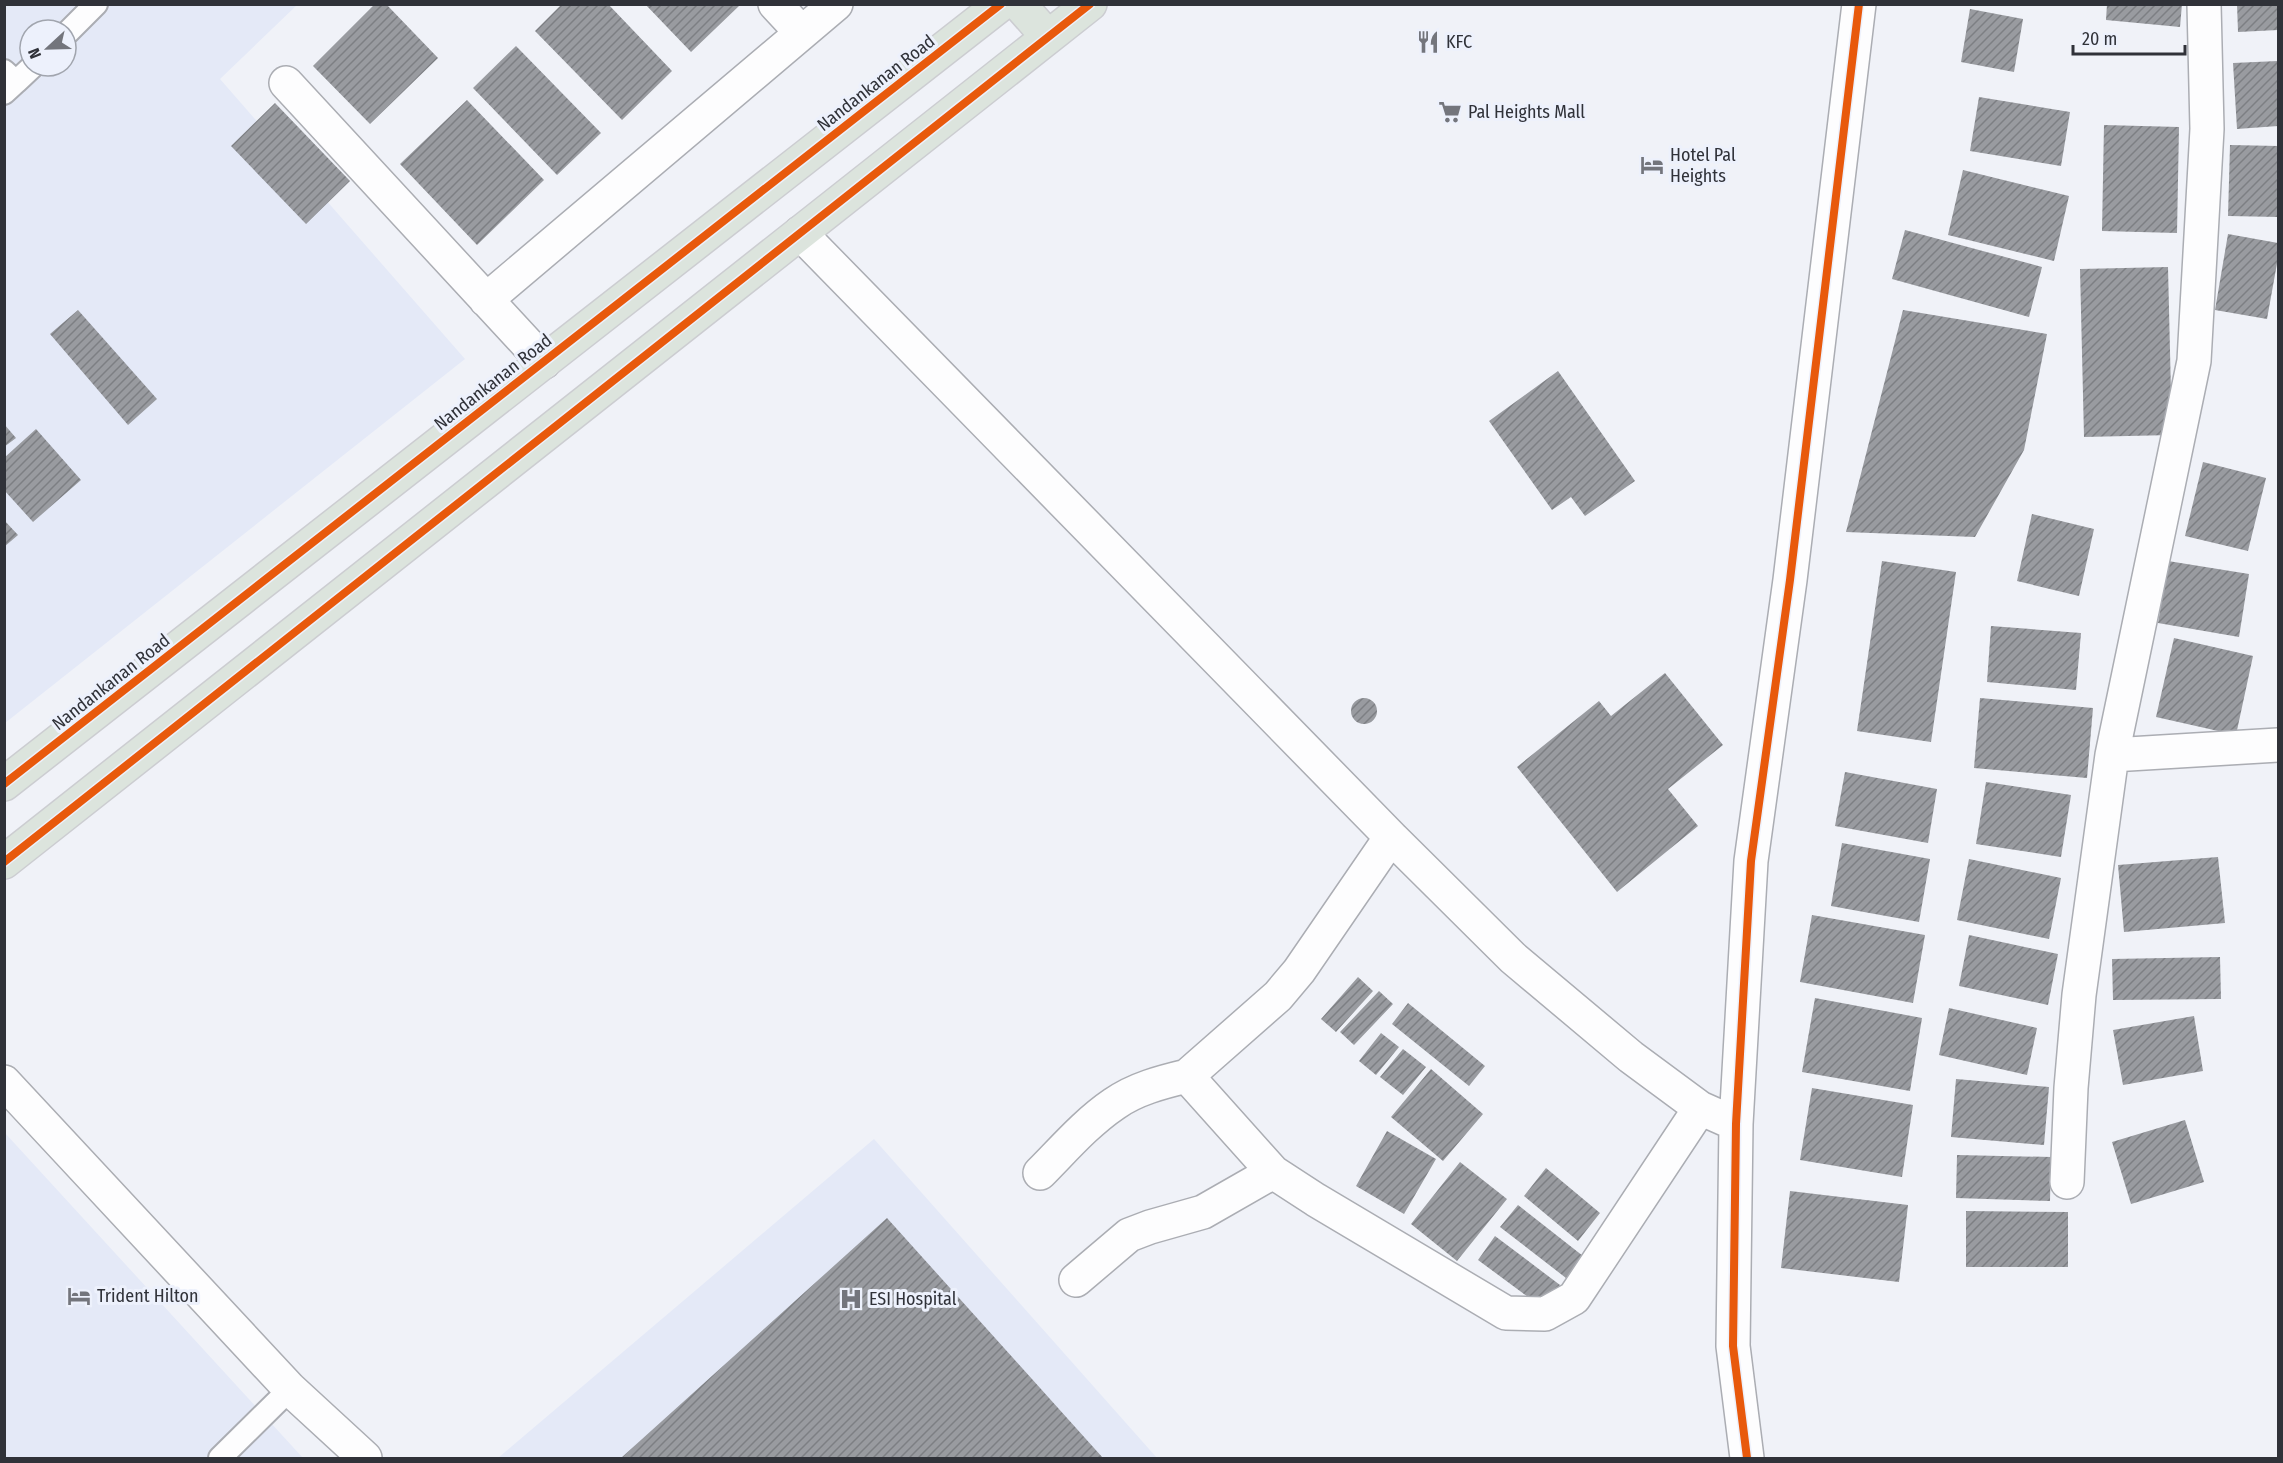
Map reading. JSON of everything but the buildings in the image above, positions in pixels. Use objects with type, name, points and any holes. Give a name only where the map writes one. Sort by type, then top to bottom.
[{"type":"main road","name":"Nandankanan Road","points":[[4,784],[1001,4]]},
{"type":"main road","points":[[1019,4],[1048,37]]},
{"type":"main road","points":[[4,862],[1090,4]]},
{"type":"street","points":[[775,4],[801,32]]},
{"type":"street","points":[[486,300],[836,4]]},
{"type":"street","points":[[1747,1458],[1733,1346],[1736,1124],[1751,861],[1790,580],[1859,4]]},
{"type":"street","points":[[2067,1182],[2071,1088],[2079,995],[2112,755],[2194,361],[2207,129],[2204,4]]},
{"type":"street","points":[[286,83],[544,362]]},
{"type":"street","points":[[800,233],[1391,837],[1513,958],[1631,1057],[1700,1108],[1736,1124]]},
{"type":"street","points":[[2112,755],[2278,745]]},
{"type":"street","points":[[1040,1173],[1080,1132],[1115,1103],[1152,1085],[1187,1076],[1278,996],[1299,971],[1391,837]]},
{"type":"street","points":[[1187,1076],[1273,1172],[1506,1313],[1545,1314],[1574,1298],[1700,1108]]},
{"type":"street","points":[[4,1082],[290,1389],[365,1458]]},
{"type":"street","points":[[1076,1280],[1129,1235],[1203,1212],[1273,1172]]},
{"type":"lane","points":[[78,22],[96,4]]},
{"type":"lane","points":[[220,1458],[290,1389]]},
{"type":"shaded area","points":[[5,5],[297,5],[220,79],[465,359],[5,723]]},
{"type":"shaded area","name":"Trident Hilton","points":[[5,1133],[303,1458],[5,1458]]},
{"type":"shaded area","name":"ESI Hospital","points":[[874,1139],[1157,1458],[498,1458]]},
{"type":"cycle path","points":[[4,784],[1001,4]]},
{"type":"cycle path","points":[[4,862],[1090,4]]},
{"type":"cycle path","points":[[1747,1458],[1733,1346],[1736,1124],[1751,861],[1790,580],[1859,4]]},
{"type":"place","name":"KFC","points":[[1428,42]]},
{"type":"place","name":"Pal Heights Mall","points":[[1450,112]]},
{"type":"place","name":"Hotel Pal Heights","points":[[1652,165]]},
{"type":"place","name":"Trident Hilton","points":[[79,1296]]},
{"type":"place","name":"ESI Hospital","points":[[851,1299]]}]
